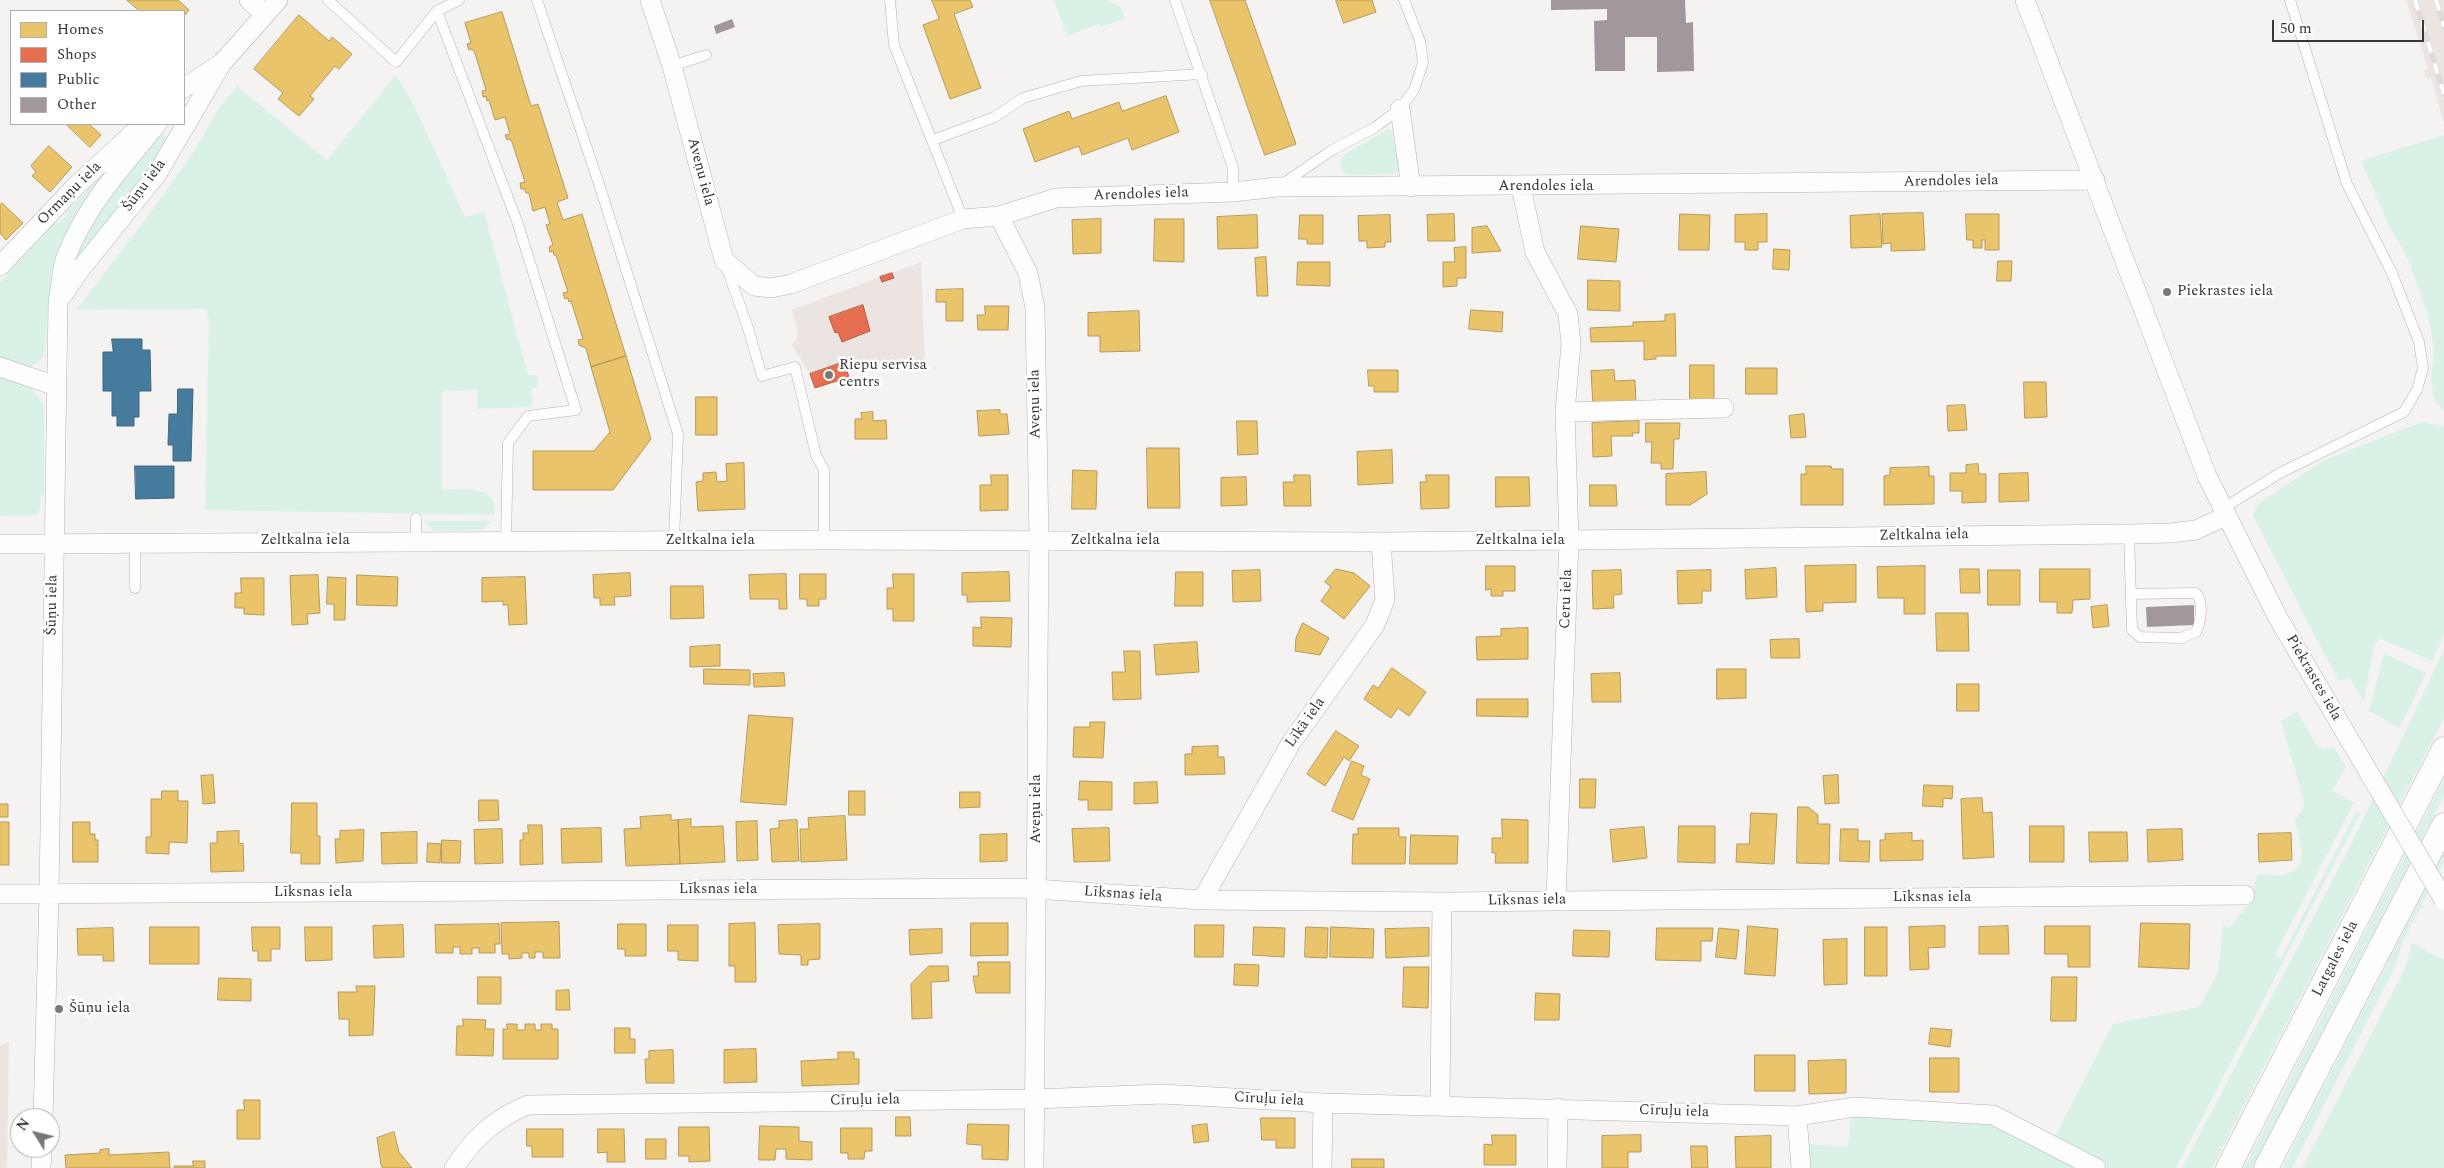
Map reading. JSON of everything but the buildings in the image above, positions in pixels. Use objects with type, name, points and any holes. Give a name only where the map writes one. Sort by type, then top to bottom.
[{"type":"street","points":[[249,0],[265,14]]},
{"type":"street","points":[[186,87],[222,63],[278,0]]},
{"type":"street","name":"Piekrastes iela","points":[[2025,0],[2203,467],[2224,513],[2278,616],[2444,900]]},
{"type":"street","name":"Aveņu iela","points":[[651,1],[672,66],[724,260]]},
{"type":"street","name":"Šūņu iela","points":[[58,302],[78,271],[157,174],[222,63]]},
{"type":"street","points":[[1400,109],[1411,187]]},
{"type":"street","name":"Ormaņu iela","points":[[0,266],[76,186],[142,125]]},
{"type":"street","name":"Šūņu iela","points":[[43,1108],[49,894],[58,302],[65,258],[83,220],[104,187],[156,125]]},
{"type":"street","name":"Arendoles iela","points":[[999,216],[1056,198],[1233,192],[1278,187],[1522,187],[2095,180]]},
{"type":"street","name":"Ceru iela","points":[[1522,187],[1534,252],[1568,314],[1571,344],[1565,412],[1569,540],[1556,900]]},
{"type":"street","points":[[724,260],[754,286],[771,288],[791,284],[962,219],[999,216]]},
{"type":"street","name":"Aveņu iela","points":[[999,216],[1028,273],[1035,308],[1039,540],[1034,1168]]},
{"type":"street","points":[[0,367],[56,386]]},
{"type":"street","points":[[1565,412],[1724,408]]},
{"type":"street","name":"Zeltkalna iela","points":[[0,544],[54,542],[824,540],[1381,542],[2129,534],[2196,530],[2224,513]]},
{"type":"street","name":"Līkā iela","points":[[1202,900],[1291,743],[1376,625],[1384,600],[1381,542]]},
{"type":"street","name":"Latgales iela","points":[[2228,1168],[2444,749]]},
{"type":"street","points":[[2266,1168],[2444,825]]},
{"type":"street","name":"Līksnas iela","points":[[0,894],[1036,889],[1202,900],[1442,902],[2245,895]]},
{"type":"street","points":[[1440,1106],[1442,902]]},
{"type":"street","name":"Cīruļu iela","points":[[454,1168],[465,1152],[491,1125],[510,1112],[528,1106],[1034,1099],[1162,1094],[1323,1103],[1797,1116],[1856,1107],[1992,1115],[2096,1168]]},
{"type":"street","points":[[1322,1168],[1323,1103]]},
{"type":"street","points":[[1557,1168],[1558,1108]]},
{"type":"street","points":[[1797,1116],[1801,1168]]},
{"type":"lane","points":[[328,0],[396,62],[437,11],[459,0]]},
{"type":"lane","points":[[537,0],[600,187],[678,434],[674,541]]},
{"type":"lane","points":[[890,0],[894,45],[933,140],[962,219]]},
{"type":"lane","points":[[1176,0],[1234,168],[1233,192]]},
{"type":"lane","points":[[1278,187],[1332,150],[1374,128],[1400,109],[1414,90],[1423,63],[1420,41],[1404,0]]},
{"type":"lane","points":[[2224,513],[2280,473],[2404,412],[2417,390],[2423,368],[2419,342],[2392,273],[2347,184],[2290,0]]},
{"type":"lane","points":[[437,11],[518,224],[576,410],[528,416],[508,443],[506,541]]},
{"type":"lane","points":[[672,66],[706,55]]},
{"type":"lane","points":[[933,140],[995,117],[1023,98],[1080,82],[1202,74]]},
{"type":"lane","points":[[724,260],[747,325],[762,376],[795,367],[816,455],[824,470],[824,540]]},
{"type":"lane","points":[[416,518],[416,541]]},
{"type":"lane","points":[[2129,534],[2132,630],[2140,637],[2181,638],[2196,632],[2200,614],[2199,596],[2196,593],[2131,594]]},
{"type":"lane","points":[[135,588],[136,542]]},
{"type":"shaded area","points":[[2406,0],[2444,0],[2444,123],[2431,78],[2427,79],[2424,71],[2428,69]]},
{"type":"shaded area","points":[[921,262],[925,363],[844,362],[849,377],[815,388],[810,374],[792,345],[797,338],[797,329],[792,310],[880,277],[882,282],[894,278],[892,273]]},
{"type":"shaded area","points":[[9,1042],[7,1168],[0,1168],[0,1046]]},
{"type":"green space","points":[[1054,0],[1107,0],[1121,7],[1125,19],[1100,27],[1099,24],[1067,36]]},
{"type":"green space","points":[[396,75],[414,105],[465,217],[484,212],[528,375],[537,375],[538,387],[531,389],[533,402],[530,407],[477,409],[477,390],[442,391],[442,490],[469,489],[485,493],[491,498],[495,515],[205,510],[209,320],[206,309],[76,310],[143,223],[191,156],[219,108],[237,86],[327,160]]},
{"type":"green space","points":[[1388,129],[1391,130],[1400,168],[1396,174],[1347,175],[1342,171],[1340,164],[1344,155]]},
{"type":"green space","points":[[161,133],[166,136],[168,144],[144,179],[75,264],[72,261],[89,223],[114,185]]},
{"type":"green space","points":[[2444,135],[2444,412],[2434,399],[2431,377],[2434,356],[2431,329],[2426,309],[2408,259],[2387,221],[2361,161]]},
{"type":"green space","points":[[132,142],[57,260],[50,289],[44,356],[35,365],[27,368],[0,362],[0,282],[55,223],[61,222],[68,211],[86,192],[83,188]]},
{"type":"green space","points":[[0,374],[28,385],[44,404],[44,495],[41,496],[39,515],[0,516]]},
{"type":"green space","points":[[2422,422],[2444,426],[2444,635],[2432,661],[2379,638],[2373,650],[2364,701],[2349,677],[2339,682],[2252,514],[2256,511],[2254,507],[2322,461]]},
{"type":"green space","points":[[424,521],[491,521],[483,530],[433,531]]},
{"type":"green space","points":[[2444,650],[2444,718],[2212,1168],[2182,1168],[2349,849]]},
{"type":"green space","points":[[2384,653],[2426,673],[2399,728],[2369,711]]},
{"type":"green space","points":[[2297,711],[2315,743],[2322,749],[2334,747],[2346,767],[2332,791],[2354,802],[2275,955],[2281,958],[2356,812],[2360,814],[2176,1168],[1807,1168],[1807,1144],[1848,1147],[1851,1115],[1989,1119],[2049,1148],[2113,1024],[2199,1007],[2218,973],[2223,926],[2230,927],[2251,901],[2257,874],[2286,874],[2296,869],[2300,864],[2301,850],[2295,820],[2303,809],[2304,801],[2281,721]]},
{"type":"green space","points":[[2444,779],[2444,796],[2252,1168],[2244,1168]]},
{"type":"green space","points":[[2444,853],[2444,862],[2403,941],[2395,967],[2292,1168],[2282,1168]]},
{"type":"green space","points":[[2412,943],[2444,960],[2444,1168],[2302,1168],[2405,969]]},
{"type":"railway","points":[[2415,0],[2444,94]]},
{"type":"railway","points":[[2436,0],[2444,27]]},
{"type":"place","name":"Piekrastes iela","points":[[2167,292]]},
{"type":"place","name":"Riepu servisa centrs","points":[[829,375]]},
{"type":"place","name":"Šūņu iela","points":[[59,1009]]}]
